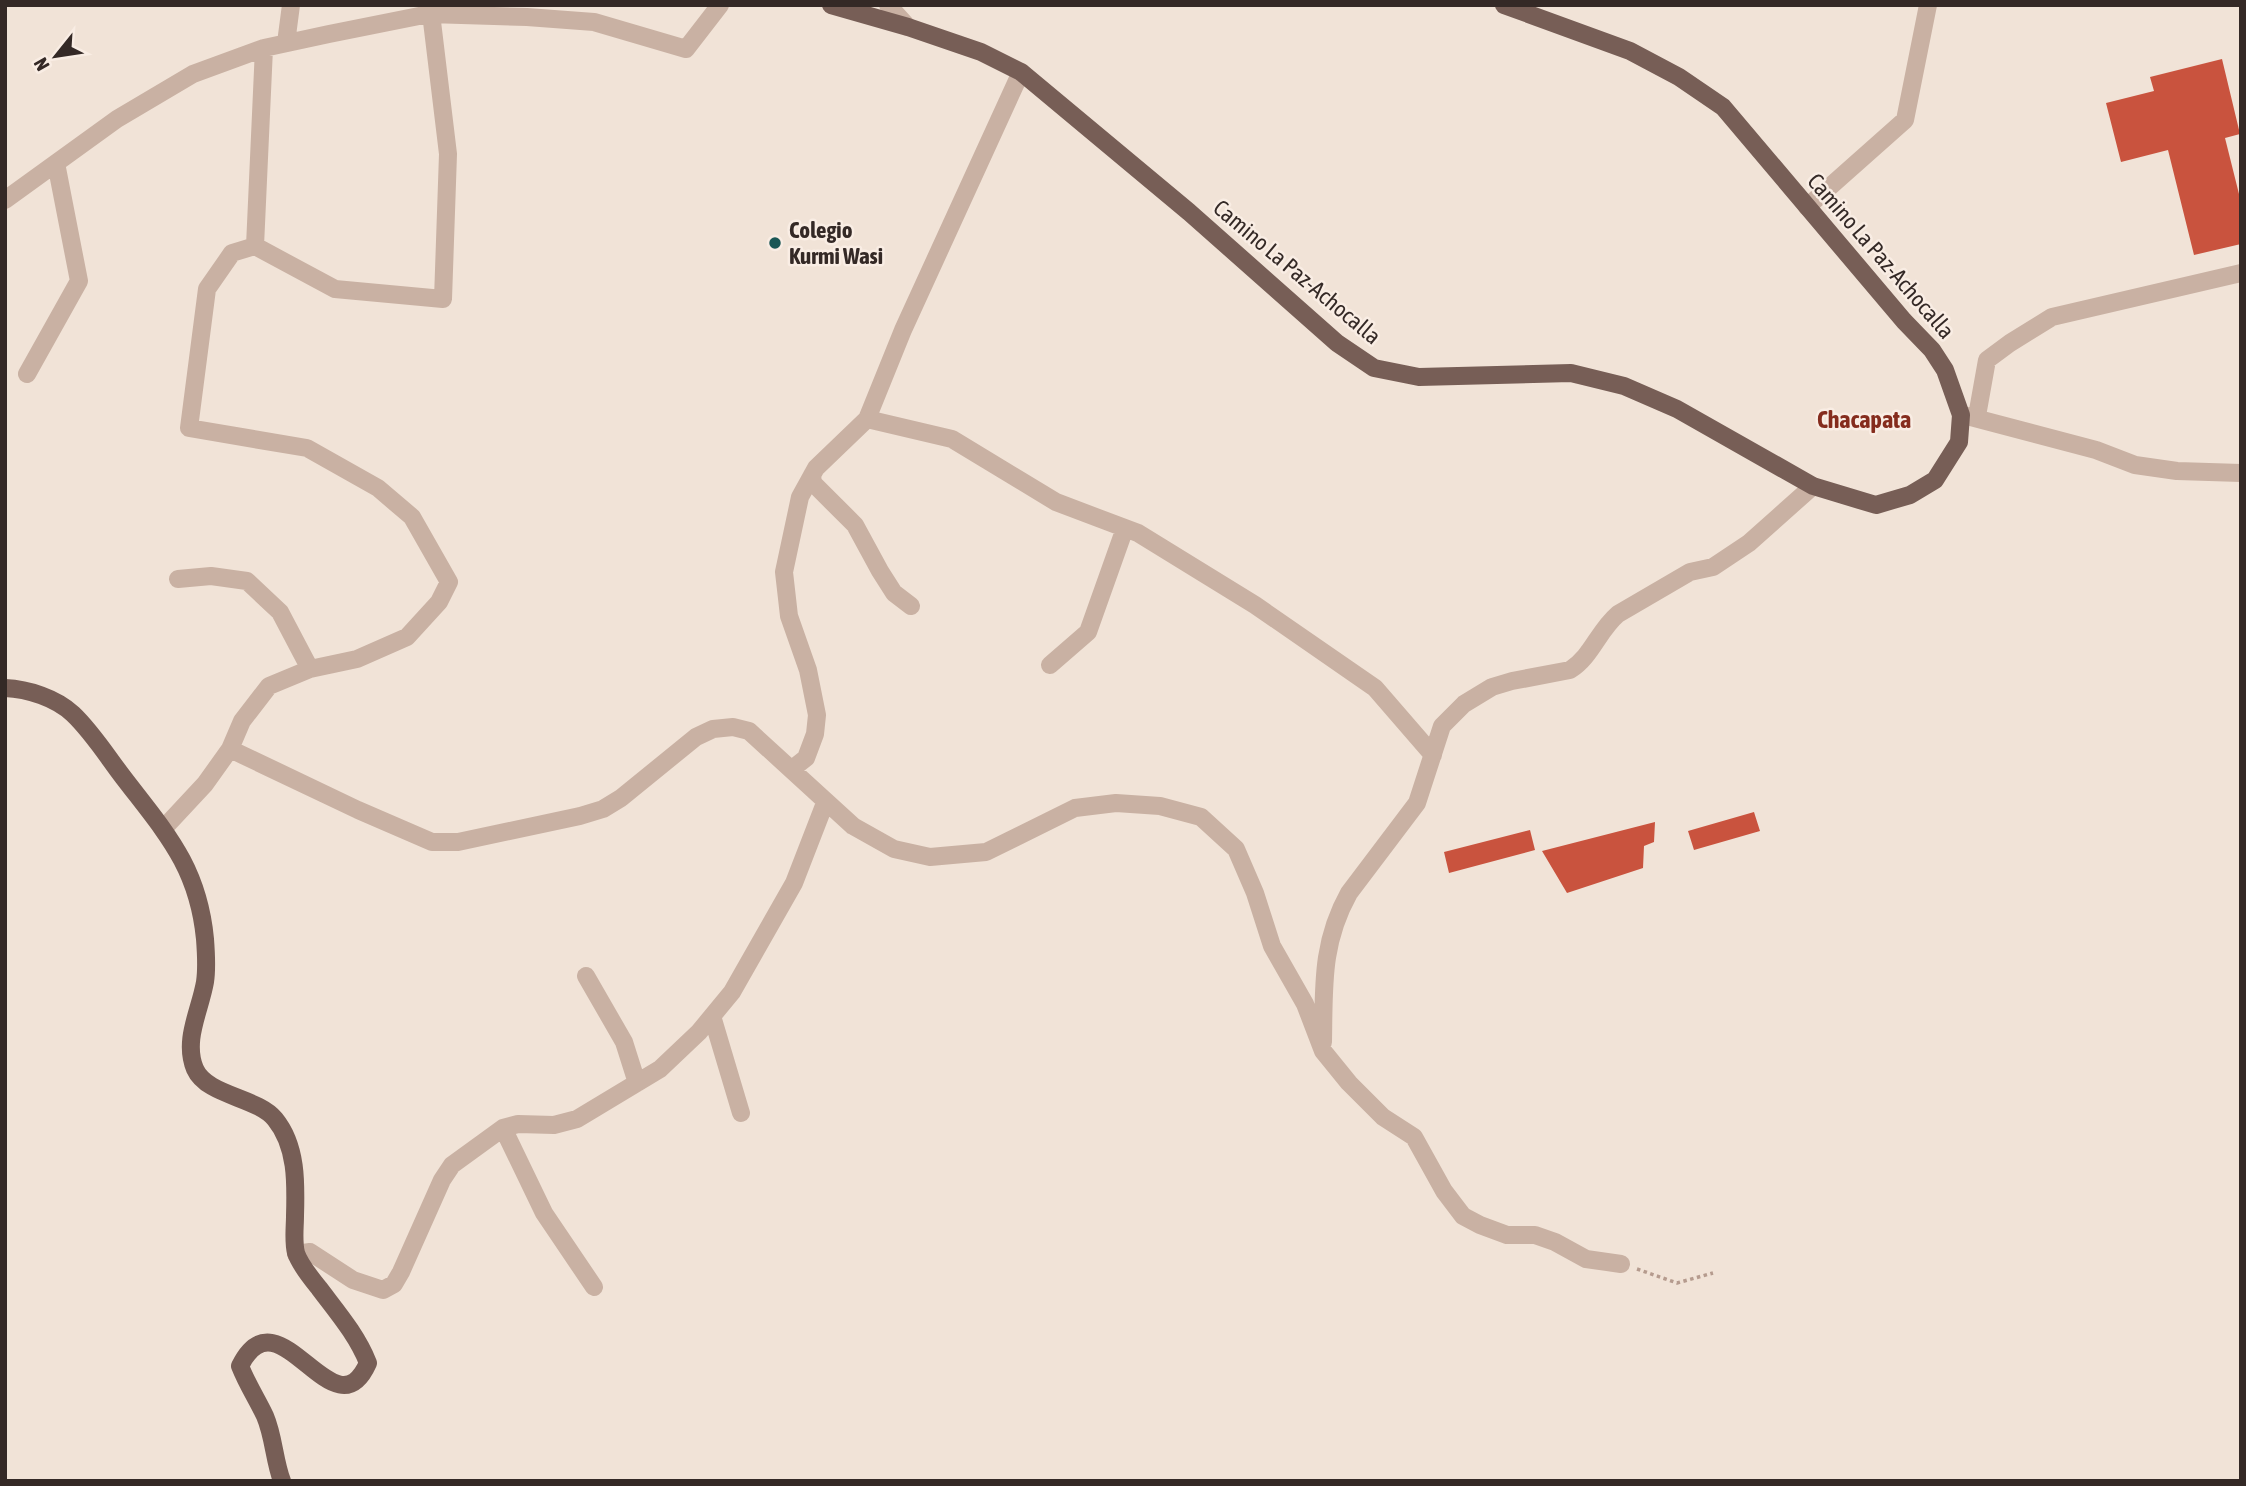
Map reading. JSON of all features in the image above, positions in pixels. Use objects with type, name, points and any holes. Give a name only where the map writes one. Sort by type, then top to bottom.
[{"type":"main road","name":"Camino La Paz-Achocalla","points":[[831,5],[981,52],[1021,72],[1188,212],[1337,343],[1374,368],[1419,377],[1571,373],[1624,386],[1677,409],[1813,486],[1876,505],[1910,495],[1935,480],[1959,443],[1969,416],[1945,370],[1932,350],[1903,321],[1723,107],[1679,76],[1630,51],[1504,5]]},
{"type":"main road","points":[[5,688],[42,695],[72,713],[164,828],[181,856],[198,896],[205,940],[206,979],[192,1033],[190,1055],[197,1074],[208,1083],[253,1104],[274,1118],[289,1146],[297,1179],[296,1254],[360,1343],[368,1363],[362,1377],[348,1384],[331,1384],[285,1346],[264,1342],[248,1350],[240,1366],[265,1415],[275,1444],[282,1481]]},
{"type":"street","points":[[286,43],[290,5]]},
{"type":"street","points":[[5,200],[117,119],[194,74],[264,48],[430,10],[594,22],[686,49],[720,5]]},
{"type":"street","points":[[888,5],[908,27]]},
{"type":"street","points":[[1807,207],[1905,120],[1928,5]]},
{"type":"street","points":[[164,828],[205,784],[230,749],[242,721],[269,686],[310,669],[357,659],[407,637],[439,602],[449,582],[412,517],[378,488],[307,448],[189,428],[207,289],[232,253],[255,246],[335,289],[443,299],[448,154],[430,10]]},
{"type":"street","points":[[255,246],[264,48]]},
{"type":"street","points":[[792,769],[806,758],[815,734],[817,715],[808,670],[789,616],[784,572],[800,497],[816,468],[867,419],[903,330],[1021,72]]},
{"type":"street","points":[[27,374],[79,281],[56,163]]},
{"type":"street","points":[[2241,274],[2052,317],[1987,360],[1969,416],[2096,450],[2135,466],[2241,474]]},
{"type":"street","points":[[867,419],[952,439],[1056,502],[1138,533],[1255,606],[1374,688],[1433,755]]},
{"type":"street","points":[[813,475],[813,483],[855,525],[894,593],[911,606]]},
{"type":"street","points":[[1323,1051],[1325,956],[1340,909],[1349,893],[1417,803],[1442,726],[1464,704],[1492,687],[1570,670],[1589,654],[1609,621],[1618,614],[1690,572],[1713,567],[1749,543],[1813,486]]},
{"type":"street","points":[[1050,665],[1088,632],[1125,528]]},
{"type":"street","points":[[178,579],[211,576],[247,581],[280,612],[310,669]]},
{"type":"street","points":[[230,749],[432,842],[458,842],[603,809],[621,798],[696,737],[713,729],[733,727],[749,731],[853,826],[894,849],[930,857],[986,852],[1075,808],[1116,803],[1160,806],[1200,817],[1236,849],[1255,893],[1272,946],[1305,1004],[1323,1051],[1349,1083],[1383,1117],[1414,1137],[1444,1191],[1463,1216],[1507,1235],[1535,1236],[1555,1242],[1586,1259],[1621,1264]]},
{"type":"street","points":[[296,1254],[310,1252],[353,1280],[383,1290],[394,1284],[442,1180],[452,1165],[503,1128],[518,1124],[554,1125],[577,1119],[660,1069],[732,992],[794,883],[825,803]]},
{"type":"street","points":[[586,976],[624,1042],[637,1083]]},
{"type":"street","points":[[712,1016],[741,1113]]},
{"type":"street","points":[[503,1128],[544,1213],[594,1287]]},
{"type":"path","points":[[1621,1264],[1677,1283],[1713,1273]]},
{"type":"building","points":[[2222,59],[2240,134],[2225,138],[2241,202],[2241,244],[2194,255],[2168,150],[2121,162],[2106,103],[2154,91],[2150,77]]},
{"type":"building","points":[[1754,812],[1760,831],[1694,850],[1688,831]]},
{"type":"building","points":[[1655,822],[1654,842],[1644,846],[1643,868],[1567,893],[1542,851]]},
{"type":"building","points":[[1530,830],[1535,850],[1449,873],[1444,852]]},
{"type":"place","name":"Colegio Kurmi Wasi","points":[[775,243]]},
{"type":"district","name":"Chacapata","points":[[1864,420]]}]
